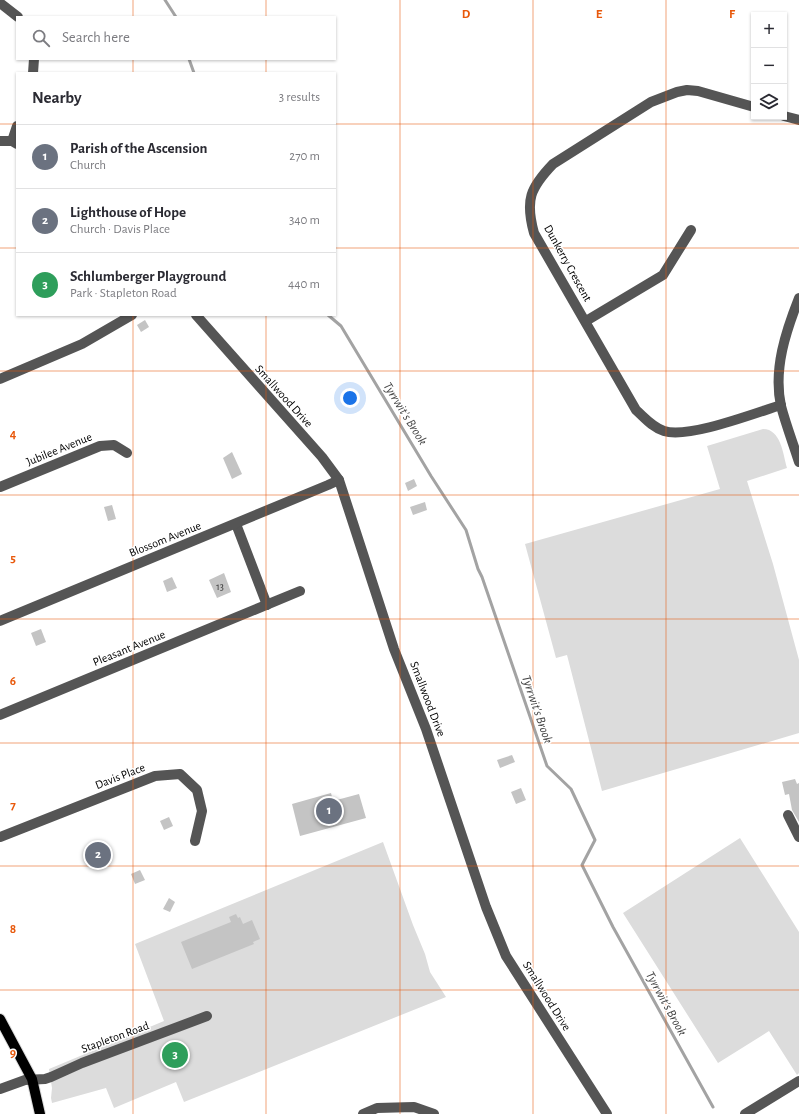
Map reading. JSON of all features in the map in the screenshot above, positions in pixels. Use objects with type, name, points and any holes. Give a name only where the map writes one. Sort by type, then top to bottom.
[{"type":"main road","points":[[0,1019],[32,1079],[40,1114]]},
{"type":"street","points":[[0,3],[17,16]]},
{"type":"street","points":[[33,72],[34,60]]},
{"type":"street","name":"Dunkerry Crescent","points":[[751,106],[698,91],[687,90],[664,96],[651,102],[554,164],[540,178],[530,197],[529,215],[534,233],[636,410],[650,424],[664,431],[683,433],[701,430],[781,405]]},
{"type":"street","points":[[787,117],[799,120]]},
{"type":"street","points":[[0,141],[14,143],[16,132]]},
{"type":"street","points":[[586,321],[663,275],[691,230]]},
{"type":"street","points":[[799,298],[789,325],[780,357],[779,376],[781,405],[799,462]]},
{"type":"street","points":[[0,377],[82,344],[130,316]]},
{"type":"street","name":"Smallwood Drive","points":[[197,316],[322,457],[339,480],[394,649],[426,729],[486,907],[506,956],[607,1114]]},
{"type":"street","name":"Jubilee Avenue","points":[[0,487],[100,446],[114,445],[127,453]]},
{"type":"street","name":"Blossom Avenue","points":[[0,621],[339,480]]},
{"type":"street","points":[[236,524],[267,605]]},
{"type":"street","name":"Pleasant Avenue","points":[[0,715],[300,591]]},
{"type":"street","name":"Davis Place","points":[[0,836],[155,776],[180,774],[197,790],[202,811],[195,841]]},
{"type":"street","points":[[788,815],[799,837]]},
{"type":"street","name":"Stapleton Road","points":[[0,1089],[32,1079],[45,1079],[51,1077],[82,1063],[207,1016]]},
{"type":"street","points":[[745,1114],[799,1081]]},
{"type":"street","points":[[363,1114],[377,1108],[414,1107],[434,1114]]},
{"type":"shaded area","points":[[763,429],[774,433],[780,443],[787,468],[747,481],[773,564],[799,660],[799,733],[602,791],[567,655],[556,658],[525,544],[720,489],[707,446]]},
{"type":"shaded area","points":[[740,838],[799,932],[799,1073],[797,1075],[769,1031],[718,1063],[623,913]]},
{"type":"shaded area","points":[[383,842],[425,954],[430,972],[446,997],[184,1102],[176,1082],[114,1108],[106,1088],[52,1103],[52,1088],[49,1069],[164,1021],[135,944]]},
{"type":"building","points":[[145,320],[149,327],[141,332],[137,325]]},
{"type":"building","points":[[232,452],[242,474],[232,479],[223,458]]},
{"type":"building","points":[[414,479],[417,486],[408,491],[405,483]]},
{"type":"building","points":[[425,502],[427,510],[413,515],[410,507]]},
{"type":"building","points":[[112,505],[116,519],[108,521],[104,507]]},
{"type":"building","points":[[224,573],[231,592],[217,598],[209,580]]},
{"type":"building","points":[[172,577],[177,588],[167,592],[163,581]]},
{"type":"building","points":[[41,629],[46,642],[36,646],[31,633]]},
{"type":"building","points":[[512,755],[515,762],[500,768],[497,760]]},
{"type":"building","points":[[795,779],[797,784],[799,783],[799,822],[792,810],[789,794],[785,795],[782,782]]},
{"type":"building","points":[[521,788],[526,800],[516,804],[511,792]]},
{"type":"building","points":[[331,793],[333,801],[359,794],[366,818],[300,836],[292,804]]},
{"type":"building","points":[[169,817],[173,826],[164,830],[160,821]]},
{"type":"building","points":[[140,870],[145,880],[135,884],[131,874]]},
{"type":"building","points":[[169,898],[175,902],[170,912],[163,909]]},
{"type":"building","points":[[236,914],[238,918],[240,917],[243,924],[252,920],[260,939],[253,942],[254,944],[192,969],[181,942],[231,922],[229,917]]},
{"type":"waterway","name":"Tyrrwit's Brook","points":[[165,0],[175,16]]},
{"type":"waterway","name":"Tyrrwit's Brook","points":[[189,60],[194,72]]},
{"type":"waterway","name":"Tyrrwit's Brook","points":[[329,316],[341,326],[431,476],[466,530],[478,569],[547,766],[571,789],[595,840],[582,865],[613,927],[713,1107]]},
{"type":"place","name":"Parish of the Ascension","points":[[329,811]]},
{"type":"place","name":"Lighthouse of Hope","points":[[98,855]]},
{"type":"place","name":"Schlumberger Playground","points":[[175,1055]]}]
